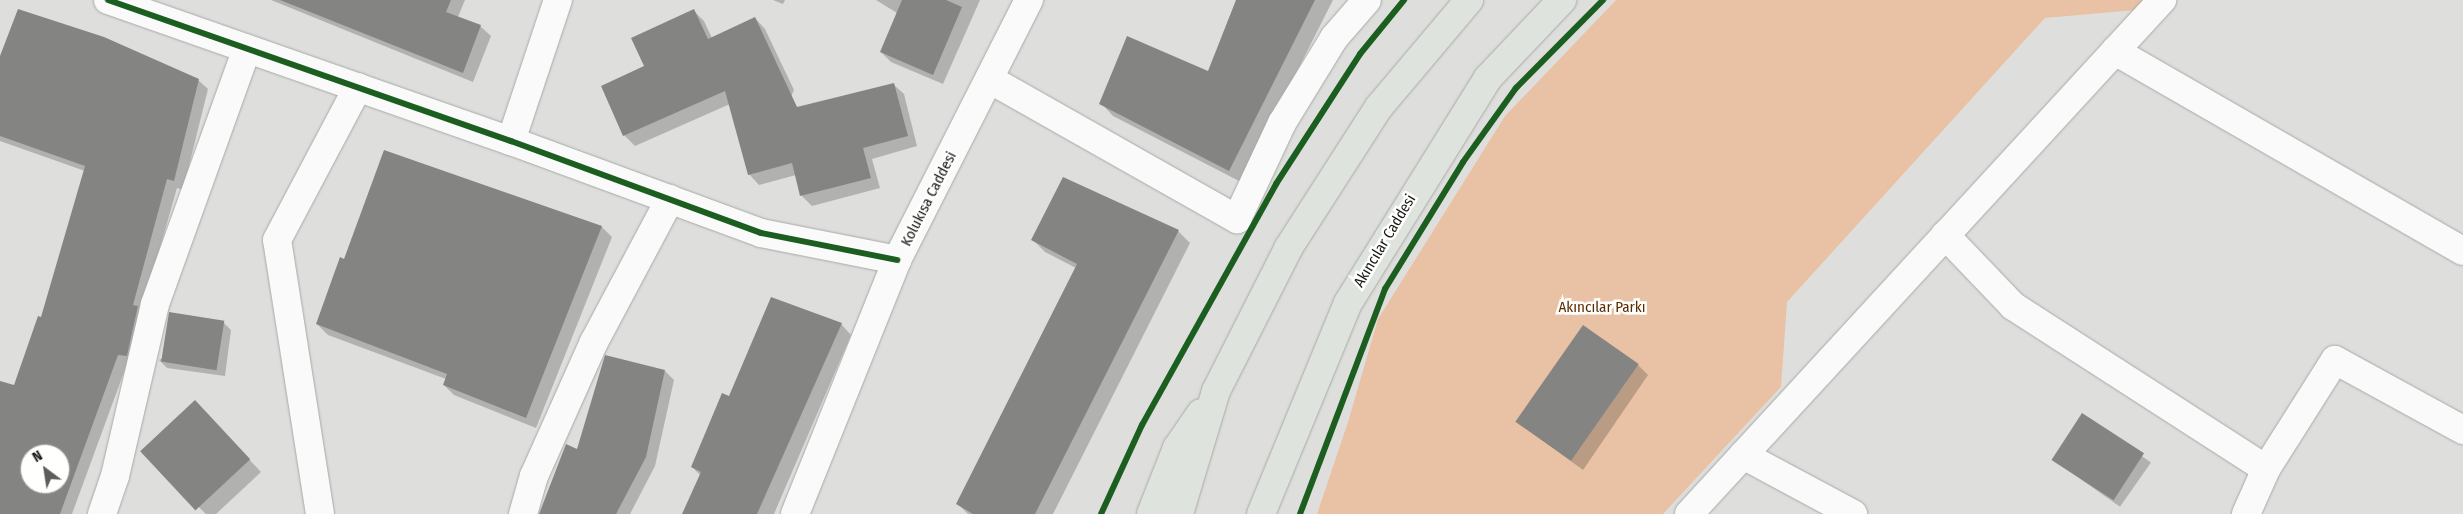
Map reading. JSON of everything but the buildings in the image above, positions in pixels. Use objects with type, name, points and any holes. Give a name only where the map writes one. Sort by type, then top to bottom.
[{"type":"main road","points":[[1151,514],[1177,448],[1216,391],[1289,247],[1374,115],[1469,0]]},
{"type":"main road","name":"Akıncılar Caddesi","points":[[1262,514],[1280,466],[1348,304],[1488,78],[1562,0]]},
{"type":"main road","points":[[1179,514],[1216,391]]},
{"type":"main road","points":[[1274,514],[1280,466]]},
{"type":"street","points":[[108,0],[511,141],[761,232],[897,260]]},
{"type":"street","points":[[511,141],[558,0]]},
{"type":"street","name":"Kolukısa Caddesi","points":[[795,514],[897,260],[991,80],[1029,0]]},
{"type":"street","points":[[991,80],[1237,219],[1282,123],[1334,38],[1367,0]]},
{"type":"street","points":[[1689,514],[2162,0]]},
{"type":"street","points":[[102,514],[115,476],[155,304],[246,48]]},
{"type":"street","points":[[2115,51],[2463,251]]},
{"type":"street","points":[[320,514],[277,240],[358,87]]},
{"type":"street","points":[[523,514],[534,476],[594,342],[670,199]]},
{"type":"street","points":[[1945,236],[2013,306],[2266,469]]},
{"type":"street","points":[[2246,514],[2266,469],[2334,360],[2463,430]]},
{"type":"street","points":[[1744,455],[1852,514]]},
{"type":"green space","name":"Akıncılar Parkı","points":[[1616,0],[2145,0],[2136,10],[2045,18],[1787,302],[1781,387],[1663,514],[1317,514],[1348,422],[1378,319],[1505,116]]},
{"type":"cycle path","points":[[108,0],[511,141],[761,233],[897,260]]},
{"type":"cycle path","points":[[1101,514],[1142,425],[1276,184],[1360,54],[1404,0]]},
{"type":"cycle path","points":[[1300,514],[1385,289],[1463,162],[1516,88],[1603,0]]}]
